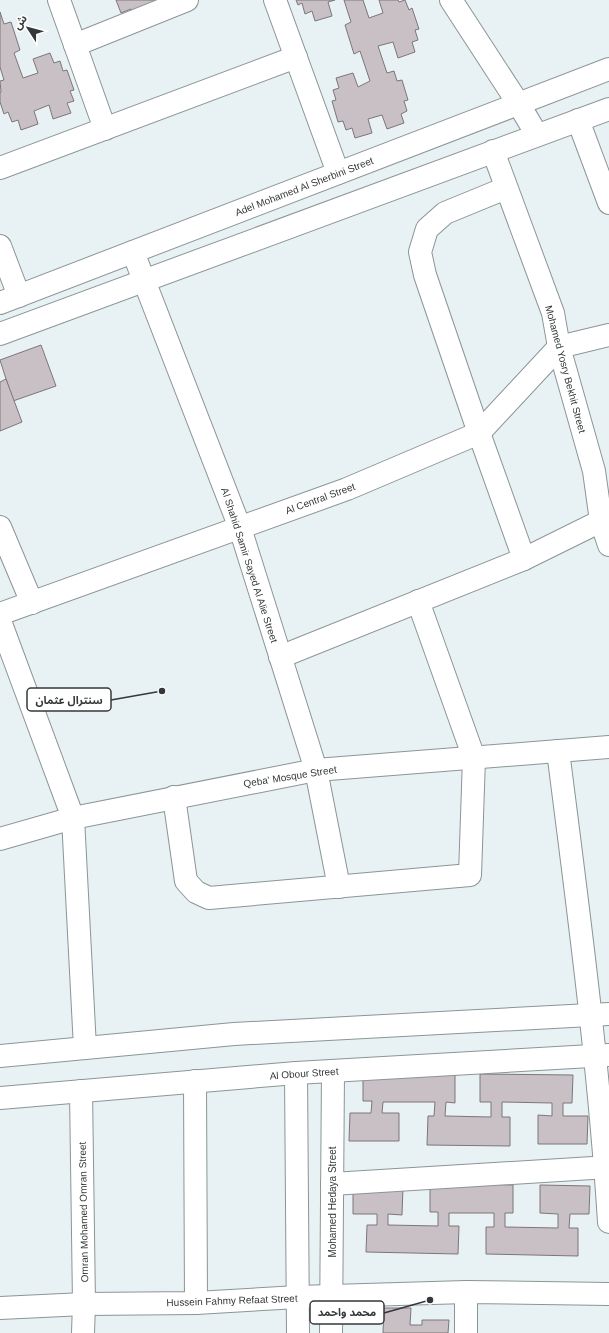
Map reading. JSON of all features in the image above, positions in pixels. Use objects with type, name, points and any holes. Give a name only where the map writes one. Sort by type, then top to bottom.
[{"type":"street","points":[[59,0],[105,128]]},
{"type":"street","points":[[75,44],[187,0]]},
{"type":"street","points":[[275,0],[338,173]]},
{"type":"street","points":[[451,0],[537,135]]},
{"type":"street","points":[[0,168],[296,57]]},
{"type":"street","name":"Adel Mohamed Al Sherbini Street","points":[[9,299],[609,69]]},
{"type":"street","points":[[0,334],[609,109]]},
{"type":"street","points":[[578,120],[609,203]]},
{"type":"street","name":"Mohamed Yosry Bekhit Street","points":[[493,151],[553,313],[559,347],[594,471],[605,519],[609,545]]},
{"type":"street","points":[[506,188],[445,213],[427,229],[420,252],[426,275],[479,434],[524,559]]},
{"type":"street","points":[[0,246],[9,299]]},
{"type":"street","name":"Al Shahid Samir Sayed Al Alie Street","points":[[133,252],[240,528],[316,770],[339,887]]},
{"type":"street","points":[[559,347],[609,334]]},
{"type":"street","name":"Al Central Street","points":[[0,614],[347,489],[479,434],[559,347]]},
{"type":"street","points":[[280,657],[524,559],[605,519]]},
{"type":"street","points":[[0,527],[32,602]]},
{"type":"street","points":[[174,797],[186,881],[196,892],[209,898],[470,875],[474,758],[418,602]]},
{"type":"street","points":[[0,621],[73,818],[85,1048]]},
{"type":"street","name":"Qeba' Mosque Street","points":[[0,839],[73,818],[316,770],[609,747]]},
{"type":"street","points":[[558,751],[600,1015],[609,1222]]},
{"type":"street","points":[[0,1056],[234,1034],[600,1015]]},
{"type":"street","name":"Al Obour Street","points":[[0,1098],[296,1073],[602,1056]]},
{"type":"street","name":"Mohamed Hedaya Street","points":[[331,1333],[333,1071]]},
{"type":"street","points":[[296,1073],[298,1333]]},
{"type":"street","points":[[195,1081],[196,1303]]},
{"type":"street","name":"Omran Mohamed Omran Street","points":[[82,1091],[83,1333]]},
{"type":"street","points":[[332,1184],[607,1167]]},
{"type":"street","points":[[466,1292],[466,1333]]},
{"type":"street","name":"Hussein Fahmy Refaat Street","points":[[0,1308],[84,1304],[196,1303],[298,1297],[466,1292],[609,1294]]},
{"type":"building","points":[[116,0],[171,0],[133,15],[131,9],[121,13]]},
{"type":"building","points":[[296,0],[335,0],[328,2],[332,16],[315,21],[312,11],[305,14],[302,3],[298,5]]},
{"type":"building","points":[[344,0],[363,0],[369,18],[383,13],[379,0],[398,0],[399,2],[405,0],[409,10],[412,8],[419,29],[415,30],[418,40],[412,42],[415,52],[398,58],[393,42],[378,46],[387,73],[394,71],[397,81],[402,80],[408,100],[404,101],[407,111],[401,114],[404,123],[387,129],[382,115],[368,119],[372,133],[355,138],[352,128],[346,130],[343,121],[338,122],[332,101],[336,100],[333,90],[339,88],[336,78],[353,73],[358,87],[370,81],[360,51],[354,54],[345,25],[351,22]]},
{"type":"building","points":[[0,12],[4,24],[11,22],[20,50],[14,53],[23,78],[38,73],[33,59],[50,53],[54,63],[60,61],[63,71],[67,70],[74,90],[70,91],[74,101],[67,103],[71,113],[53,119],[49,105],[34,111],[38,124],[21,130],[18,120],[12,122],[8,112],[4,114],[0,102],[0,81],[4,80],[0,67]]},
{"type":"building","points":[[41,345],[56,386],[13,401],[0,360]]},
{"type":"building","points":[[6,379],[22,422],[0,431],[0,382]]},
{"type":"building","points":[[363,1073],[455,1075],[455,1103],[446,1102],[445,1116],[491,1117],[491,1102],[480,1102],[480,1074],[573,1075],[572,1103],[563,1103],[563,1116],[588,1116],[587,1144],[538,1144],[538,1115],[552,1116],[552,1103],[502,1102],[502,1117],[510,1117],[510,1146],[427,1145],[428,1116],[434,1116],[435,1102],[383,1102],[382,1113],[399,1113],[399,1141],[349,1141],[350,1113],[371,1113],[372,1101],[363,1101]]},
{"type":"building","points":[[430,1183],[513,1185],[513,1213],[505,1213],[505,1227],[558,1228],[558,1214],[540,1213],[540,1185],[590,1186],[589,1214],[570,1214],[569,1228],[578,1228],[578,1256],[486,1254],[486,1227],[494,1227],[494,1213],[449,1213],[449,1226],[459,1226],[458,1254],[366,1252],[367,1225],[377,1225],[377,1214],[353,1214],[353,1186],[403,1187],[402,1215],[388,1214],[388,1225],[438,1226],[438,1212],[430,1212]]},
{"type":"building","points":[[384,1308],[411,1308],[410,1325],[422,1325],[422,1320],[449,1320],[448,1333],[383,1333]]},
{"type":"place","name":"سنترال عثمان","points":[[162,691]]},
{"type":"place","name":"محمد واحمد","points":[[430,1300]]}]
